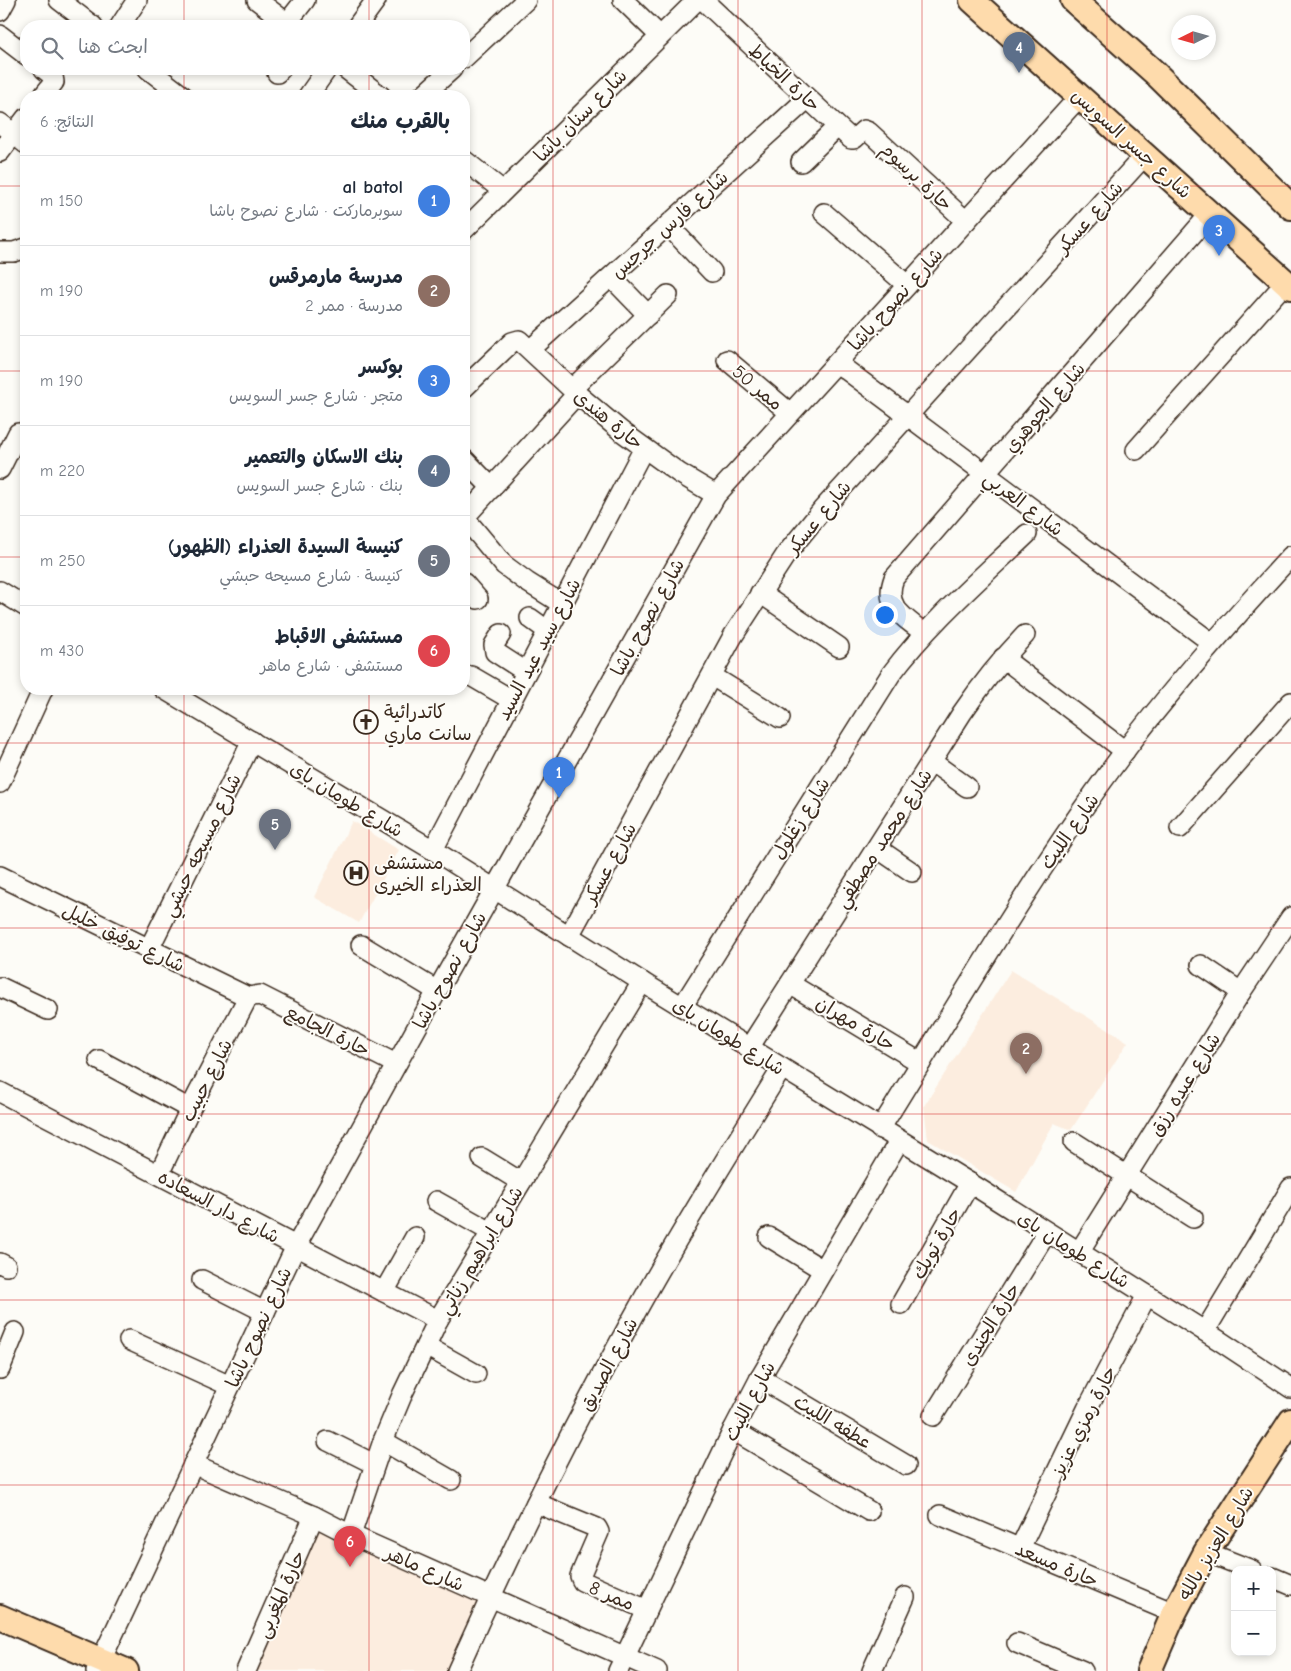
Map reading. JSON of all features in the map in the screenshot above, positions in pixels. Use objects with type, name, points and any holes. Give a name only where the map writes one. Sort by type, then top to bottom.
[{"type":"main road","name":"شارع جسر السويس","points":[[972,0],[1288,284]]},
{"type":"main road","points":[[1073,0],[1154,72],[1291,207]]},
{"type":"main road","name":"شارع العزيز بالله","points":[[1149,1671],[1174,1613],[1206,1552],[1291,1421]]},
{"type":"main road","points":[[0,1617],[99,1666],[126,1671]]},
{"type":"street","points":[[0,11],[6,0]]},
{"type":"street","points":[[59,0],[85,20]]},
{"type":"street","points":[[124,20],[137,0]]},
{"type":"street","points":[[258,0],[283,20]]},
{"type":"street","points":[[292,20],[306,0]]},
{"type":"street","points":[[361,20],[376,0]]},
{"type":"street","points":[[470,52],[526,0]]},
{"type":"street","points":[[623,0],[660,36]]},
{"type":"street","name":"شارع سنان باشا","points":[[470,224],[697,0]]},
{"type":"street","name":"حارة الخياط","points":[[703,0],[852,139],[864,130],[869,132]]},
{"type":"street","points":[[0,35],[20,50]]},
{"type":"street","points":[[48,90],[54,82],[51,75]]},
{"type":"street","points":[[154,75],[169,90]]},
{"type":"street","points":[[312,90],[323,75]]},
{"type":"street","points":[[354,75],[373,90]]},
{"type":"street","points":[[429,90],[445,75]]},
{"type":"street","name":"شارع نصوح باشا","points":[[99,1666],[296,1246],[494,888],[716,496],[1080,96]]},
{"type":"street","name":"شارع فارس جرجس","points":[[530,350],[807,98]]},
{"type":"street","points":[[801,162],[837,127]]},
{"type":"street","name":"حارة برسوم","points":[[869,132],[966,221]]},
{"type":"street","points":[[0,152],[13,134]]},
{"type":"street","name":"شارع عسكر","points":[[569,936],[733,636],[787,553],[822,510],[1146,155]]},
{"type":"street","points":[[470,165],[503,191]]},
{"type":"street","points":[[824,213],[907,286]]},
{"type":"street","name":"شارع الجوهري","points":[[924,634],[898,612],[893,604],[891,586],[894,578],[1210,214]]},
{"type":"street","points":[[668,225],[712,272]]},
{"type":"street","points":[[0,252],[20,250]]},
{"type":"street","points":[[611,277],[648,315]]},
{"type":"street","points":[[1136,450],[1288,284]]},
{"type":"street","points":[[470,511],[492,488],[574,392],[668,296]]},
{"type":"street","name":"حارة هندى","points":[[470,382],[509,344],[520,340],[574,392],[644,448],[716,496]]},
{"type":"street","name":"ممر 50","points":[[727,360],[790,413]]},
{"type":"street","name":"شارع العربي","points":[[836,363],[1212,643]]},
{"type":"street","points":[[0,469],[18,433]]},
{"type":"street","name":"شارع سيد عيد السيد","points":[[433,850],[562,604],[590,535],[644,448]]},
{"type":"street","points":[[470,465],[492,488]]},
{"type":"street","points":[[470,524],[504,565],[562,604]]},
{"type":"street","name":"شارع زغلول","points":[[682,1007],[901,660],[924,634],[1028,534]]},
{"type":"street","name":"شارع الليث","points":[[880,1129],[1052,853],[1125,751],[1212,643],[1291,556]]},
{"type":"street","points":[[470,590],[478,599]]},
{"type":"street","points":[[0,591],[20,603]]},
{"type":"street","points":[[760,593],[839,647]]},
{"type":"street","points":[[530,618],[548,631]]},
{"type":"street","points":[[501,634],[494,645],[495,652],[526,672]]},
{"type":"street","name":"شارع محمد مصطفي","points":[[749,1048],[962,713],[1003,658],[1025,634]]},
{"type":"street","points":[[1003,658],[1125,751]]},
{"type":"street","points":[[471,676],[512,700]]},
{"type":"street","points":[[712,676],[780,718]]},
{"type":"street","points":[[0,783],[41,695]]},
{"type":"street","name":"شارع طومان باى","points":[[174,695],[433,850],[682,1007],[970,1183],[1205,1331],[1291,1388]]},
{"type":"street","points":[[1180,828],[1291,702]]},
{"type":"street","name":"شارع مسيحه حبشي","points":[[149,949],[252,741]]},
{"type":"street","points":[[932,762],[967,787]]},
{"type":"street","points":[[877,848],[912,872]]},
{"type":"street","name":"شارع توفيق خليل","points":[[0,876],[149,949],[254,996]]},
{"type":"street","name":"شارع عبده رزق","points":[[1079,1252],[1241,992],[1291,917]]},
{"type":"street","points":[[361,945],[437,990]]},
{"type":"street","points":[[1202,965],[1241,992]]},
{"type":"street","name":"شارع ابراهيم زناتي","points":[[351,1535],[383,1441],[403,1393],[438,1320],[642,982]]},
{"type":"street","name":"حارة مهران","points":[[790,984],[921,1063]]},
{"type":"street","points":[[0,987],[48,1010]]},
{"type":"street","name":"حارة الجامع","points":[[254,996],[396,1064]]},
{"type":"street","name":"شارع حبيب","points":[[159,1174],[190,1109],[254,996]]},
{"type":"street","points":[[98,1060],[190,1109]]},
{"type":"street","name":"شارع الصديق","points":[[457,1671],[490,1597],[556,1462],[625,1332],[698,1203],[782,1068]]},
{"type":"street","name":"شارع دار السعاده","points":[[0,1092],[438,1320]]},
{"type":"street","name":"شارع الليث","points":[[622,1664],[733,1430],[760,1378],[899,1141]]},
{"type":"street","points":[[1074,1142],[1193,1218]]},
{"type":"street","points":[[482,1158],[521,1182]]},
{"type":"street","name":"حارة تويك","points":[[901,1304],[970,1183]]},
{"type":"street","points":[[1205,1331],[1291,1188]]},
{"type":"street","points":[[436,1201],[491,1232]]},
{"type":"street","name":"حارة الجندى","points":[[933,1416],[1047,1232]]},
{"type":"street","points":[[384,1292],[415,1237]]},
{"type":"street","points":[[769,1237],[823,1270]]},
{"type":"street","points":[[202,1280],[265,1312]]},
{"type":"street","name":"حارة رمزي عزيز","points":[[1020,1548],[1087,1409],[1147,1295]]},
{"type":"street","points":[[0,1369],[15,1332]]},
{"type":"street","points":[[129,1340],[230,1386]]},
{"type":"street","points":[[426,1346],[476,1374]]},
{"type":"street","name":"عطفه الليث","points":[[760,1378],[906,1465]]},
{"type":"street","points":[[733,1430],[869,1511]]},
{"type":"street","points":[[328,1441],[374,1464]]},
{"type":"street","points":[[383,1441],[451,1480]]},
{"type":"street","name":"شارع ماهر","points":[[193,1464],[314,1516],[351,1535],[490,1597],[622,1664],[657,1671]]},
{"type":"street","name":"ممر 8","points":[[536,1503],[597,1528],[599,1532],[580,1576],[582,1582],[647,1610]]},
{"type":"street","name":"حارة مسعد","points":[[940,1515],[1174,1613]]},
{"type":"street","name":"حارة المغربى","points":[[246,1671],[314,1516]]},
{"type":"street","points":[[1206,1552],[1242,1566]]},
{"type":"street","points":[[1276,1579],[1291,1585]]},
{"type":"street","points":[[872,1671],[905,1597]]},
{"type":"street","points":[[1017,1644],[1082,1671]]},
{"type":"shaded area","name":"مستشفى العذراء الخيرى","points":[[352,821],[399,850],[359,923],[314,897]]},
{"type":"shaded area","points":[[1011,970],[1128,1042],[1071,1130],[1054,1123],[1016,1192],[928,1140],[924,1106]]},
{"type":"shaded area","points":[[319,1530],[478,1603],[448,1671],[253,1671]]},
{"type":"place","name":"بنك الاسكان والتعمير","points":[[1019,73]]},
{"type":"place","name":"بوكسر","points":[[1219,256]]},
{"type":"place","name":"كاتدرائية سانت ماري","points":[[366,722]]},
{"type":"place","name":"al batol","points":[[559,798]]},
{"type":"place","name":"كنيسة السيدة العذراء (الظهور)","points":[[275,850]]},
{"type":"place","name":"مستشفى العذراء الخيرى","points":[[356,873]]},
{"type":"place","name":"مدرسة مارمرقس","points":[[1026,1074]]},
{"type":"place","name":"مستشفى الاقباط","points":[[350,1567]]}]
